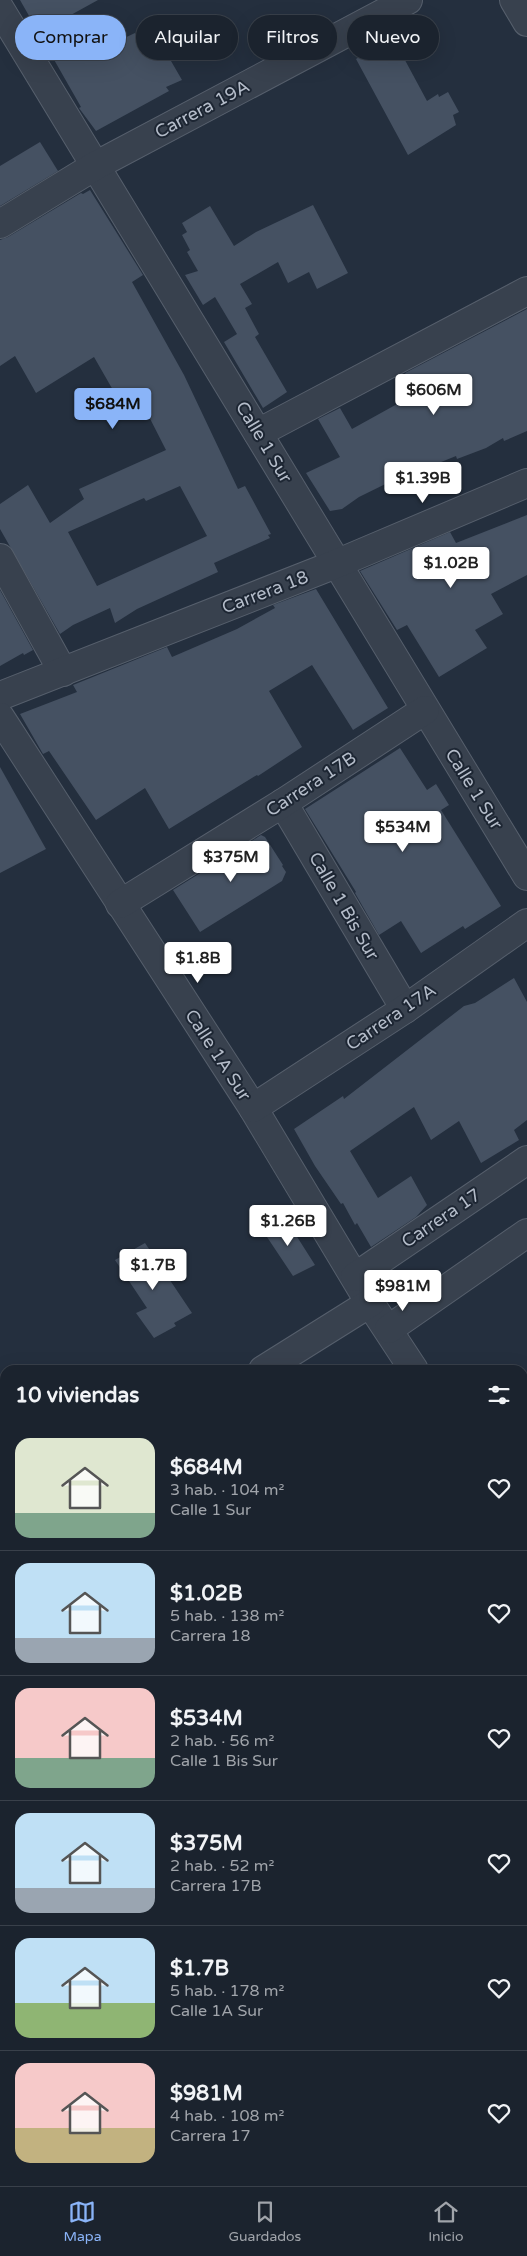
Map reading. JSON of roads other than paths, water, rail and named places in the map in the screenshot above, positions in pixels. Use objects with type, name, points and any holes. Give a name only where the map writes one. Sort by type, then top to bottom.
[{"type":"street","name":"Carrera 19A","points":[[0,224],[96,166],[408,0]]},
{"type":"street","points":[[514,0],[527,22]]},
{"type":"street","name":"Calle 1 Sur","points":[[0,9],[527,876]]},
{"type":"street","points":[[258,433],[527,291]]},
{"type":"street","name":"Carrera 18","points":[[0,696],[336,564],[527,483]]},
{"type":"street","points":[[0,558],[63,672]]},
{"type":"street","name":"Carrera 17B","points":[[120,904],[283,803],[425,710]]},
{"type":"street","name":"Calle 1A Sur","points":[[0,718],[253,1108],[370,1303],[389,1329],[411,1365]]},
{"type":"street","name":"Calle 1 Bis Sur","points":[[283,803],[405,1010]]},
{"type":"street","name":"Carrera 17A","points":[[253,1108],[405,1010],[527,923]]},
{"type":"street","name":"Carrera 17","points":[[355,1276],[527,1160]]},
{"type":"street","points":[[389,1329],[527,1233]]},
{"type":"street","points":[[271,1365],[370,1303]]}]
